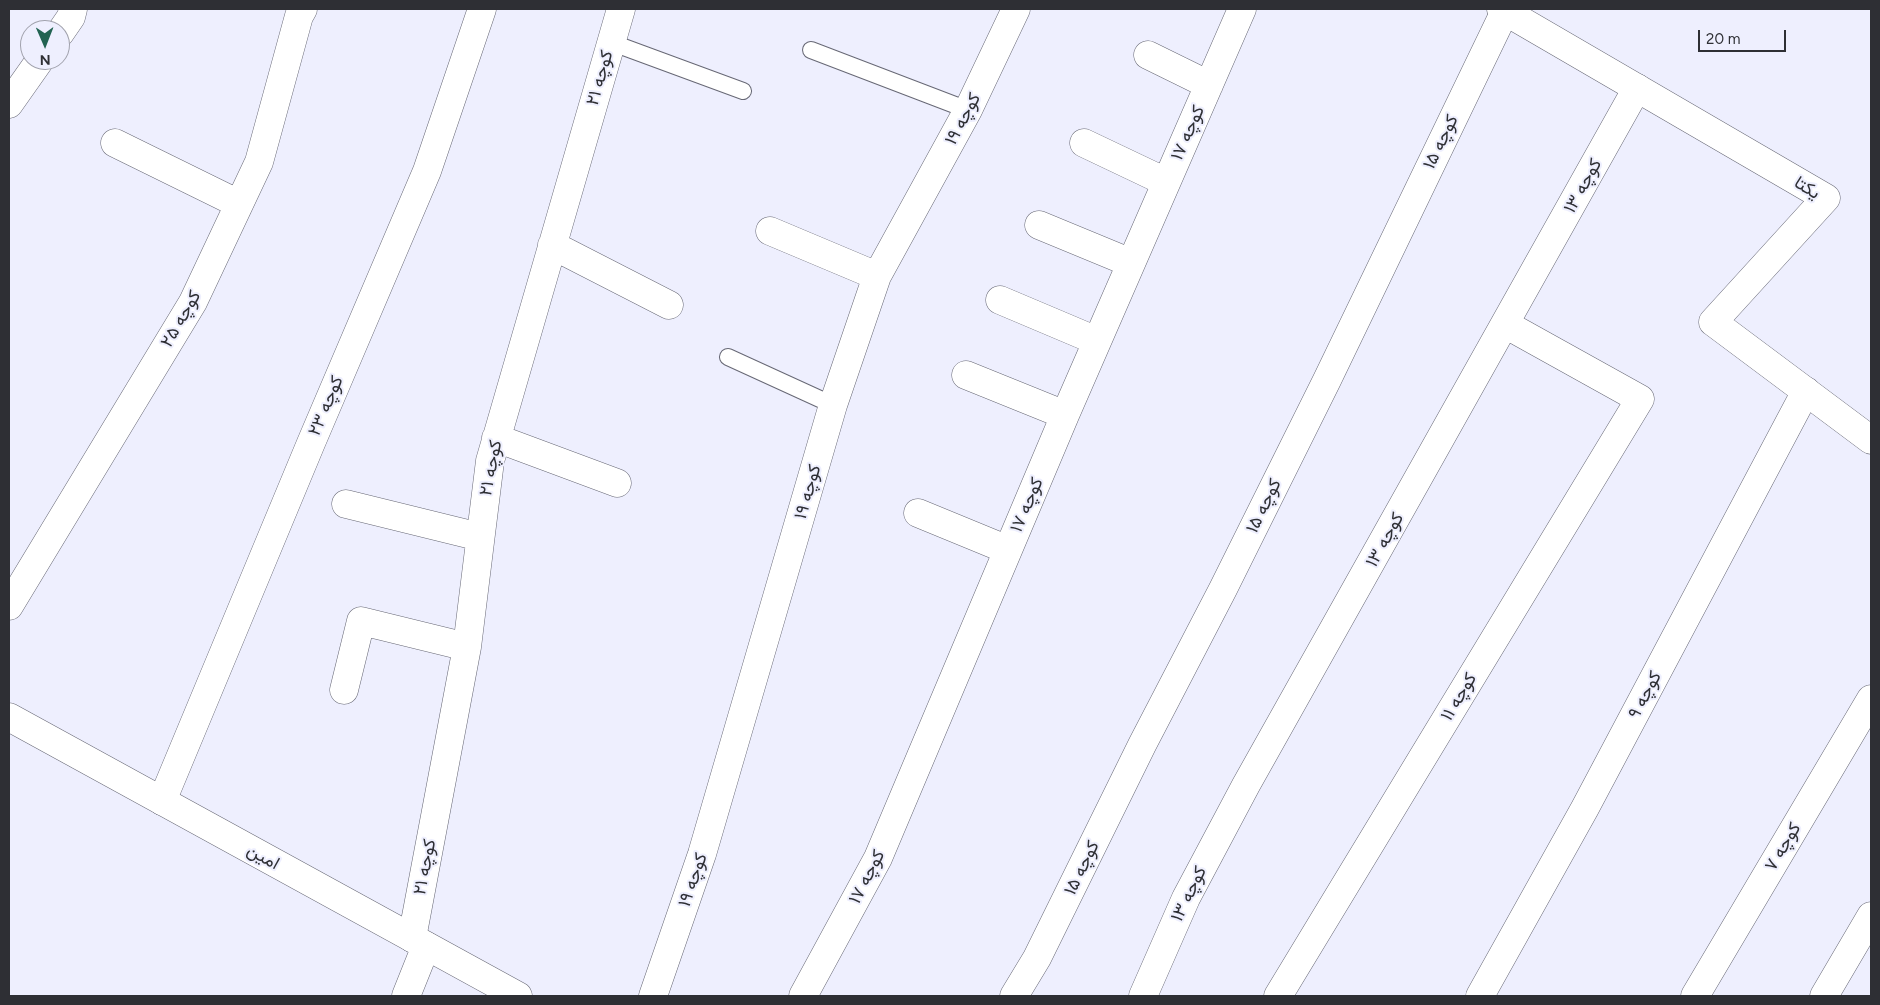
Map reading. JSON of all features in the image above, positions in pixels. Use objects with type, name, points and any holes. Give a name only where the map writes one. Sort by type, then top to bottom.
[{"type":"street","name":"کوچه ۲۵","points":[[9,606],[193,302],[259,162],[299,16],[303,9]]},
{"type":"street","name":"کوچه ۲۳","points":[[162,801],[310,443],[427,171],[482,9]]},
{"type":"street","name":"کوچه ۲۱","points":[[406,996],[419,942],[467,647],[490,461],[620,9]]},
{"type":"street","name":"کوچه ۱۹","points":[[653,996],[702,854],[833,405],[877,276],[968,110],[1015,9]]},
{"type":"street","name":"کوچه ۱۷","points":[[803,996],[878,858],[1065,415],[1242,9]]},
{"type":"street","name":"یکتا","points":[[1503,10],[1826,198],[1713,322],[1871,440]]},
{"type":"street","name":"کوچه ۱۵","points":[[1014,996],[1037,958],[1142,745],[1232,572],[1322,389],[1503,10]]},
{"type":"street","points":[[1148,55],[1209,85]]},
{"type":"street","points":[[9,104],[33,70]]},
{"type":"street","name":"کوچه ۱۳","points":[[1143,996],[1186,898],[1246,785],[1637,88]]},
{"type":"street","points":[[115,143],[239,204]]},
{"type":"street","points":[[1084,143],[1166,182]]},
{"type":"street","points":[[1038,225],[1131,264]]},
{"type":"street","points":[[770,231],[877,276]]},
{"type":"street","points":[[552,245],[669,305]]},
{"type":"street","points":[[1000,300],[1097,341]]},
{"type":"street","name":"کوچه ۱۱","points":[[1278,996],[1640,399],[1506,324]]},
{"type":"street","points":[[966,375],[1065,415]]},
{"type":"street","name":"کوچه ۹","points":[[1480,996],[1586,808],[1806,391]]},
{"type":"street","points":[[496,438],[617,483]]},
{"type":"street","points":[[346,504],[480,538]]},
{"type":"street","points":[[918,513],[1008,550]]},
{"type":"street","points":[[344,690],[360,621],[467,647]]},
{"type":"street","name":"کوچه ۷","points":[[1695,996],[1871,699]]},
{"type":"street","name":"امین","points":[[9,717],[518,996]]},
{"type":"street","points":[[1824,996],[1871,916]]},
{"type":"lane","points":[[610,42],[743,91]]},
{"type":"lane","points":[[811,50],[968,110]]},
{"type":"lane","points":[[728,357],[833,405]]}]
